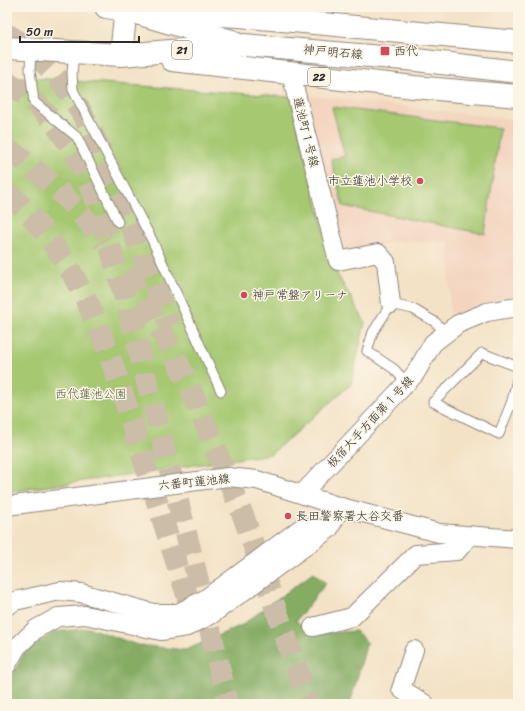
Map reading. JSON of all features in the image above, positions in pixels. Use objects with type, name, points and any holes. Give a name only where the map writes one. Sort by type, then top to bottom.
[{"type":"main road","points":[[121,54],[119,8],[239,16],[518,42]]},
{"type":"main road","name":"神戸明石線","points":[[119,8],[244,45]]},
{"type":"main road","name":"神戸明石線","points":[[7,48],[121,54],[244,45],[416,60],[515,72]]},
{"type":"main road","name":"22","points":[[121,54],[291,74],[518,96]]},
{"type":"street","name":"蓮池町１号線","points":[[291,74],[338,262],[378,253],[386,262],[391,304]]},
{"type":"street","name":"板宿大手方面第１号線","points":[[302,494],[415,374],[433,343],[458,324],[487,312],[518,307]]},
{"type":"street","name":"六番町蓮池線","points":[[7,506],[228,477],[257,480],[341,507],[439,534],[518,538]]},
{"type":"street","points":[[7,665],[17,647],[36,629],[58,617],[85,615],[161,631],[188,626],[211,615],[329,529],[341,507]]},
{"type":"street","points":[[7,606],[16,601],[60,591],[81,593],[154,613],[178,613],[205,599],[301,528],[329,529]]},
{"type":"street","points":[[312,627],[352,617],[416,554],[456,552],[469,536]]},
{"type":"street","points":[[414,650],[401,689],[425,704]]},
{"type":"lane","points":[[31,49],[30,70],[34,102],[78,137],[118,222]]},
{"type":"lane","points":[[74,52],[72,73],[73,90],[152,240],[221,391]]},
{"type":"lane","points":[[407,383],[394,370],[367,351],[373,332],[391,304],[413,309],[434,322],[446,333]]},
{"type":"lane","points":[[518,367],[482,353],[433,402],[499,434],[512,401],[518,375]]},
{"type":"shaded area","name":"市立蓮池小学校","points":[[307,95],[518,120],[518,302],[450,327],[449,242],[396,241],[351,255],[339,248],[302,101]]},
{"type":"green space","name":"神戸常盤アリーナ","points":[[7,76],[291,97],[333,267],[365,322],[351,384],[271,454],[7,492]]},
{"type":"green space","points":[[332,107],[500,128],[485,234],[343,206],[331,159],[345,156]]},
{"type":"green space","points":[[313,573],[326,583],[296,621],[313,634],[356,631],[367,642],[350,704],[7,704],[7,686],[24,653],[54,632],[90,628],[137,645],[186,650],[242,625]]},
{"type":"tunnel","points":[[7,34],[43,62],[57,77],[81,111],[110,171],[170,326]]},
{"type":"tunnel","points":[[7,82],[30,98],[50,118],[66,140],[88,180],[110,247],[129,313],[228,704]]},
{"type":"tunnel","points":[[7,149],[34,169],[60,192],[83,216],[104,242]]},
{"type":"tunnel","points":[[7,192],[34,219],[56,248],[75,279],[91,311],[117,378],[193,613]]},
{"type":"tunnel","points":[[126,272],[175,356],[195,399],[244,518],[309,704]]},
{"type":"place","name":"西代","points":[[385,51]]},
{"type":"place","name":"市立蓮池小学校","points":[[420,181]]},
{"type":"place","name":"神戸常盤アリーナ","points":[[244,295]]},
{"type":"place","name":"長田警察署大谷交番","points":[[288,516]]},
{"type":"park label","name":"西代蓮池公園","points":[[91,394]]}]
